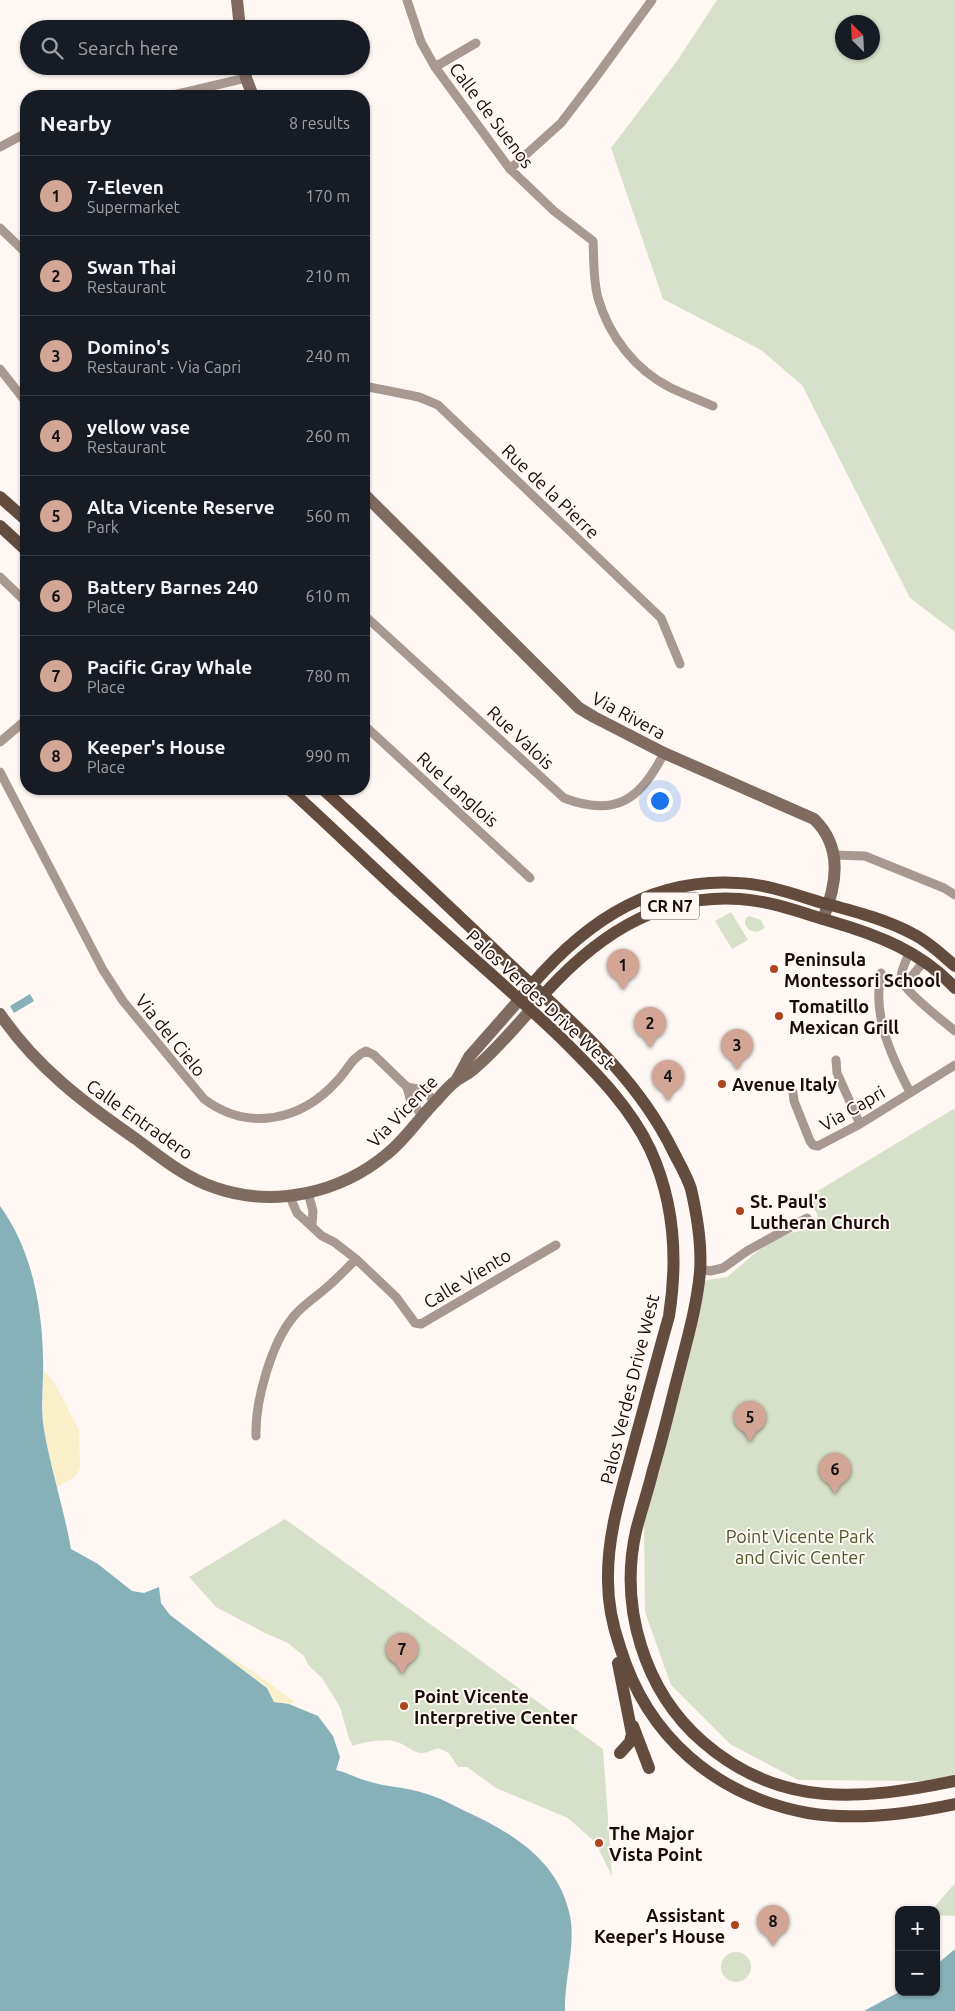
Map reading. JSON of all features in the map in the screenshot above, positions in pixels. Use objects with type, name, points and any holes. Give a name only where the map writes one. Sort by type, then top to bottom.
[{"type":"main road","points":[[0,497],[20,515]]},
{"type":"main road","points":[[0,526],[20,544]]},
{"type":"main road","name":"Palos Verdes Drive West","points":[[298,795],[422,913],[520,999],[597,1074],[629,1113],[649,1148],[658,1170],[668,1206],[673,1239],[674,1266],[669,1316],[616,1512],[609,1551],[609,1611],[627,1670],[652,1718],[691,1760],[720,1780],[748,1794],[781,1806],[809,1813],[841,1816],[920,1811],[955,1804]]},
{"type":"main road","name":"Palos Verdes Drive West","points":[[329,795],[601,1050],[644,1101],[667,1138],[690,1186],[699,1237],[700,1269],[694,1312],[636,1534],[631,1582],[637,1635],[657,1687],[692,1733],[717,1754],[756,1778],[796,1791]]},
{"type":"main road","name":"CR N7","points":[[520,999],[579,936],[624,906],[650,895],[680,886],[707,883],[749,884],[829,904],[891,924],[915,935],[955,966]]},
{"type":"main road","points":[[690,901],[693,896],[700,892],[738,889],[749,884]]},
{"type":"main road","name":"CR N7","points":[[531,1010],[584,955],[621,927],[658,910],[690,901],[709,899],[741,899],[777,905],[871,933],[936,970],[955,988]]},
{"type":"main road","points":[[914,959],[942,958],[955,966]]},
{"type":"main road","points":[[609,1611],[632,1734],[630,1742],[620,1753]]},
{"type":"main road","points":[[630,1719],[649,1768]]},
{"type":"main road","points":[[748,1794],[752,1787],[758,1786],[844,1796],[915,1789],[955,1781]]},
{"type":"street","points":[[237,0],[239,20]]},
{"type":"street","name":"Calle de Suenos","points":[[407,0],[421,42],[435,67],[510,169],[554,211],[593,240],[598,297],[607,322],[620,345],[636,364],[669,387],[713,406]]},
{"type":"street","points":[[510,169],[561,123],[652,0]]},
{"type":"street","points":[[435,67],[476,43]]},
{"type":"street","points":[[188,90],[236,75]]},
{"type":"street","points":[[246,75],[251,90]]},
{"type":"street","points":[[0,147],[20,136]]},
{"type":"street","points":[[0,228],[20,247]]},
{"type":"street","points":[[0,369],[20,394]]},
{"type":"street","name":"Rue de la Pierre","points":[[370,387],[418,397],[438,405],[660,618],[680,664]]},
{"type":"street","name":"Via Rivera","points":[[370,500],[579,708],[594,718],[664,753],[814,819],[822,827],[834,855],[835,876],[829,904],[823,919]]},
{"type":"street","points":[[0,577],[20,596]]},
{"type":"street","name":"Rue Valois","points":[[370,620],[564,798],[584,806],[599,806],[623,801],[645,786],[664,753]]},
{"type":"street","points":[[0,742],[20,725]]},
{"type":"street","name":"Rue Langlois","points":[[370,731],[530,878]]},
{"type":"street","name":"Via del Cielo","points":[[0,772],[103,970],[122,1001],[204,1099],[217,1109],[230,1114],[256,1119],[270,1119],[285,1115],[311,1104],[337,1081],[357,1055],[366,1051],[374,1055],[406,1087],[410,1102],[423,1116]]},
{"type":"street","points":[[834,855],[865,856],[944,888],[955,895]]},
{"type":"street","points":[[914,959],[901,974],[901,980],[904,985],[955,1031]]},
{"type":"street","points":[[904,985],[914,959]]},
{"type":"street","points":[[881,974],[879,986],[884,1035],[893,1061],[910,1092]]},
{"type":"street","name":"Via Vicente","points":[[290,1196],[308,1193],[344,1181],[368,1168],[388,1153],[455,1081],[469,1057],[520,999]]},
{"type":"street","name":"Via Vicente","points":[[455,1081],[475,1068],[531,1010]]},
{"type":"street","name":"Calle Entradero","points":[[0,1014],[17,1039],[55,1078],[163,1159],[197,1180],[216,1188],[240,1194],[290,1196]]},
{"type":"street","points":[[836,1060],[837,1073],[860,1124]]},
{"type":"street","name":"Via Capri","points":[[793,1092],[794,1102],[813,1145],[818,1146],[860,1124],[955,1065]]},
{"type":"street","name":"Via del Cielo","points":[[406,1087],[424,1090],[435,1102]]},
{"type":"street","points":[[308,1193],[313,1210],[312,1224]]},
{"type":"street","name":"Calle Viento","points":[[290,1196],[297,1213],[312,1224],[322,1236],[334,1242],[356,1259],[396,1297],[414,1323],[421,1324],[556,1245]]},
{"type":"street","points":[[700,1269],[710,1271],[723,1268],[747,1251],[807,1218]]},
{"type":"street","points":[[256,1436],[256,1423],[266,1374],[272,1354],[286,1327],[294,1316],[356,1259]]},
{"type":"green space","points":[[717,0],[955,0],[955,632],[910,598],[802,385],[761,350],[663,299],[611,148],[677,61]]},
{"type":"green space","points":[[731,912],[748,940],[732,949],[715,921]]},
{"type":"green space","points":[[749,916],[761,920],[765,928],[757,932],[749,930],[745,924],[745,919]]},
{"type":"green space","name":"Point Vicente Park and Civic Center","points":[[955,1108],[955,1775],[925,1781],[798,1780],[730,1744],[671,1685],[645,1612],[644,1523],[685,1374],[704,1283],[707,1280],[727,1277],[759,1250],[786,1234],[813,1228],[817,1217],[812,1208],[811,1195]]},
{"type":"green space","points":[[285,1519],[603,1749],[612,1876],[595,1842],[568,1818],[496,1788],[467,1767],[458,1767],[449,1753],[438,1748],[419,1753],[397,1742],[388,1740],[353,1746],[349,1739],[340,1707],[322,1678],[309,1666],[304,1656],[288,1643],[216,1607],[189,1577]]},
{"type":"green space","points":[[955,1883],[955,1916],[940,1915],[940,1906],[935,1906]]},
{"type":"green space","points":[[736,1952],[742,1953],[750,1961],[750,1973],[742,1981],[736,1982],[730,1981],[722,1973],[721,1967],[722,1961],[730,1953]]},
{"type":"sand","points":[[43,1370],[54,1382],[79,1430],[80,1469],[73,1478],[57,1487],[43,1428]]},
{"type":"sand","points":[[210,1645],[249,1669],[295,1702],[289,1704],[274,1702],[267,1687]]},
{"type":"water","points":[[30,994],[34,1001],[14,1013],[10,1006]]},
{"type":"water","points":[[0,1206],[20,1240],[33,1278],[37,1297],[42,1337],[42,1412],[44,1430],[71,1549],[98,1564],[132,1591],[144,1593],[159,1587],[161,1603],[170,1615],[267,1688],[274,1702],[289,1704],[318,1716],[333,1736],[340,1757],[336,1770],[360,1779],[412,1790],[437,1798],[500,1829],[516,1839],[545,1864],[556,1879],[570,1916],[572,1939],[565,2011],[0,2011]]},
{"type":"water","points":[[955,1949],[955,2011],[864,2011],[895,1994],[895,1996],[940,1996],[940,1962]]},
{"type":"place","name":"Peninsula Montessori School","points":[[774,969]]},
{"type":"place","name":"7-Eleven","points":[[623,990]]},
{"type":"place","name":"Tomatillo Mexican Grill","points":[[779,1016]]},
{"type":"place","name":"Swan Thai","points":[[650,1048]]},
{"type":"place","name":"Domino's","points":[[737,1070]]},
{"type":"place","name":"Avenue Italy","points":[[722,1084]]},
{"type":"place","name":"yellow vase","points":[[668,1101]]},
{"type":"place","name":"St. Paul's Lutheran Church","points":[[740,1211]]},
{"type":"place","name":"Alta Vicente Reserve","points":[[750,1442]]},
{"type":"place","name":"Battery Barnes 240","points":[[835,1494]]},
{"type":"place","name":"Pacific Gray Whale","points":[[402,1674]]},
{"type":"place","name":"Point Vicente Interpretive Center","points":[[404,1706]]},
{"type":"place","name":"The Major Vista Point","points":[[599,1843]]},
{"type":"place","name":"Assistant Keeper's House","points":[[735,1925]]},
{"type":"place","name":"Keeper's House","points":[[773,1946]]}]
